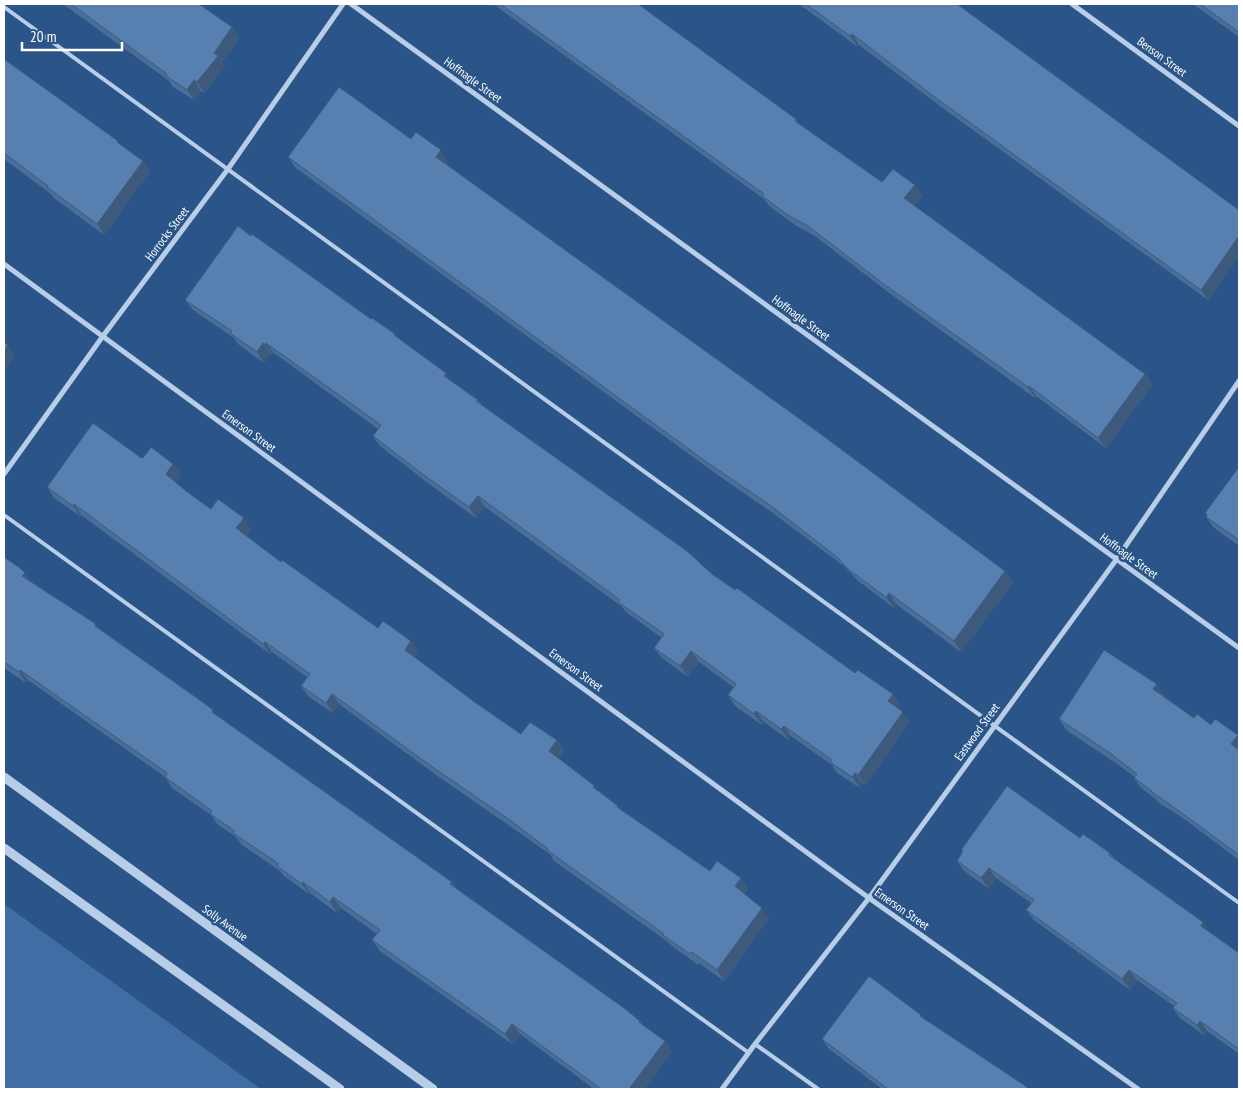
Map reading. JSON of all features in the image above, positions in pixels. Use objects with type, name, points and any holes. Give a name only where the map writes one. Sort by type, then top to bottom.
[{"type":"street","name":"Horrocks Street","points":[[4,474],[103,336],[228,169],[344,4]]},
{"type":"street","name":"Hoffnagle Street","points":[[351,4],[1239,648]]},
{"type":"street","name":"Benson Street","points":[[1072,4],[1239,126]]},
{"type":"street","name":"Emerson Street","points":[[4,264],[869,898],[1138,1089]]},
{"type":"street","name":"Eastwood Street","points":[[722,1089],[869,898],[1116,560],[1239,381]]},
{"type":"street","name":"Solly Avenue","points":[[4,777],[432,1089]]},
{"type":"street","points":[[4,848],[340,1089]]},
{"type":"lane","points":[[4,7],[1239,903]]},
{"type":"lane","points":[[4,515],[749,1053]]},
{"type":"lane","points":[[755,1044],[818,1089]]},
{"type":"shaded area","points":[[4,904],[261,1089],[4,1089]]},
{"type":"building","points":[[71,4],[199,4],[232,27],[214,53],[218,56],[197,82],[194,80],[187,90]]},
{"type":"building","points":[[500,4],[638,4],[796,119],[795,121],[882,182],[893,169],[915,185],[904,198],[1145,374],[1098,438],[1029,386],[885,285],[808,226],[788,215],[762,196],[764,194]]},
{"type":"building","points":[[806,4],[957,4],[1239,210],[1239,236],[1201,290],[936,98],[852,34],[850,36]]},
{"type":"building","points":[[1200,4],[1239,4],[1239,32]]},
{"type":"building","points":[[4,59],[143,161],[97,224],[4,153]]},
{"type":"building","points":[[339,87],[411,139],[416,132],[441,150],[436,157],[818,432],[1005,571],[954,641],[889,593],[886,597],[849,570],[837,557],[767,503],[708,463],[288,157]]},
{"type":"building","points":[[238,226],[395,334],[446,373],[444,376],[478,400],[476,401],[687,551],[712,574],[735,590],[737,588],[855,673],[858,670],[893,694],[888,701],[903,712],[858,775],[855,773],[852,777],[830,762],[832,760],[784,726],[781,729],[756,711],[754,714],[728,695],[736,684],[691,651],[680,666],[654,648],[664,634],[618,602],[620,600],[478,496],[469,507],[425,476],[373,436],[381,425],[266,343],[265,345],[263,343],[257,352],[230,333],[232,331],[185,300]]},
{"type":"building","points":[[4,342],[8,345],[4,351]]},
{"type":"building","points":[[93,423],[140,457],[143,458],[151,447],[173,464],[166,474],[211,509],[218,499],[244,518],[236,528],[281,562],[282,560],[378,628],[383,621],[411,641],[405,650],[521,734],[530,722],[557,740],[549,751],[595,786],[593,787],[617,807],[710,871],[717,861],[741,878],[735,886],[762,908],[717,970],[692,952],[690,954],[663,935],[547,850],[507,818],[431,766],[332,694],[326,703],[301,686],[310,674],[265,642],[263,644],[74,504],[73,506],[47,487]]},
{"type":"building","points":[[1239,467],[1239,540],[1206,517],[1205,513]]},
{"type":"building","points":[[4,557],[25,573],[22,576],[96,624],[95,626],[204,703],[213,710],[212,712],[452,882],[450,884],[624,1008],[639,1022],[665,1041],[629,1089],[601,1089],[512,1024],[505,1034],[372,940],[380,930],[333,897],[330,902],[303,882],[302,884],[277,866],[279,864],[233,833],[235,831],[210,814],[212,811],[165,777],[167,773],[20,670],[19,672],[4,662]]},
{"type":"building","points":[[1104,650],[1157,684],[1153,689],[1194,718],[1197,714],[1211,725],[1215,719],[1238,735],[1231,744],[1239,750],[1239,855],[1134,778],[1137,774],[1110,753],[1059,719]]},
{"type":"building","points":[[1007,786],[1080,838],[1083,834],[1110,853],[1109,855],[1203,922],[1201,926],[1239,953],[1239,1049],[1200,1021],[1197,1025],[1173,1008],[1177,1003],[1129,970],[1122,979],[1026,910],[1034,900],[989,868],[981,878],[957,861],[963,851],[961,850]]},
{"type":"building","points":[[869,976],[920,1016],[1027,1087],[1026,1089],[888,1089],[822,1039]]}]
